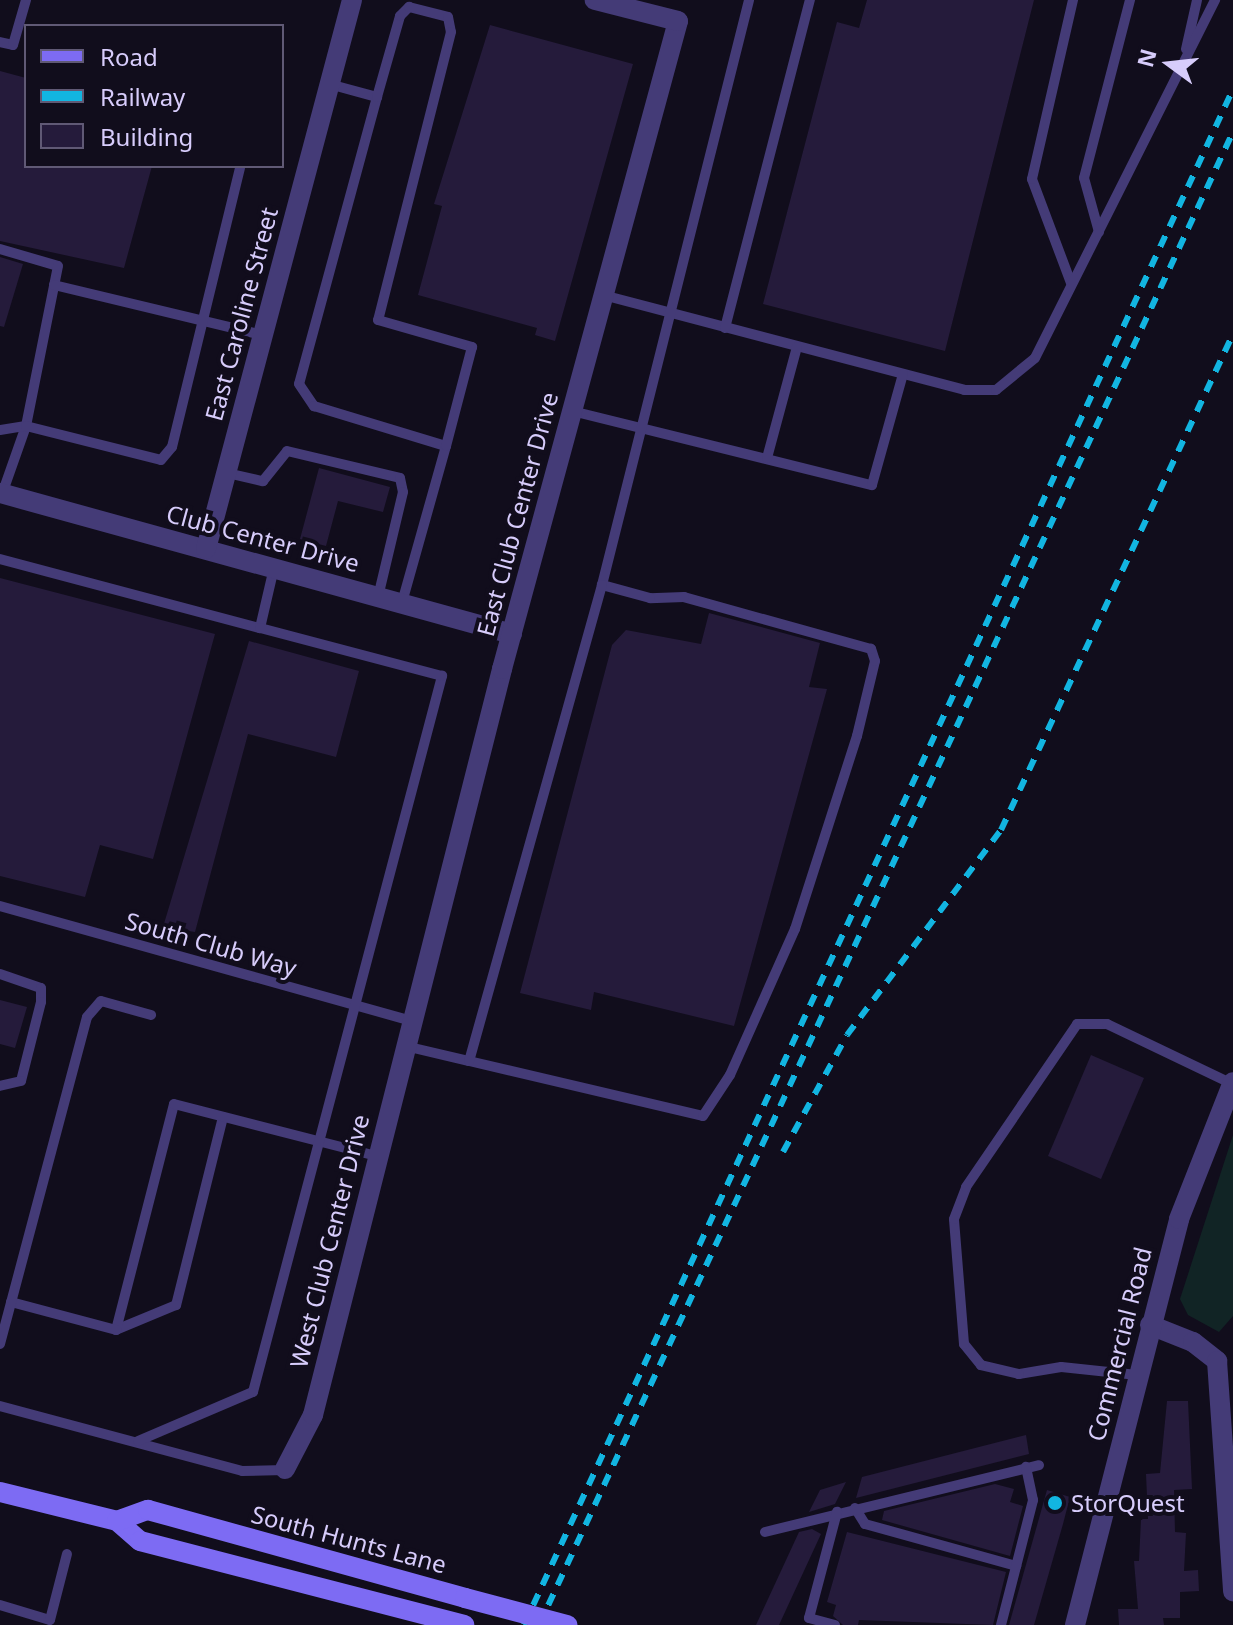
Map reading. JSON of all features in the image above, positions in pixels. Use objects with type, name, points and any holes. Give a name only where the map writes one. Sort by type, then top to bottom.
[{"type":"main road","name":"South Hunts Lane","points":[[0,1492],[117,1521],[140,1541],[460,1624]]},
{"type":"main road","name":"South Hunts Lane","points":[[117,1521],[148,1510],[567,1625]]},
{"type":"street","name":"East Caroline Street","points":[[206,549],[352,0]]},
{"type":"street","name":"East Club Center Drive","points":[[411,1021],[678,21],[595,0]]},
{"type":"street","name":"Club Center Drive","points":[[1,493],[512,634]]},
{"type":"street","name":"West Club Center Drive","points":[[285,1469],[313,1415],[411,1021]]},
{"type":"street","name":"Commercial Road","points":[[1075,1625],[1179,1219],[1233,1083]]},
{"type":"street","points":[[1150,1325],[1193,1342],[1217,1361],[1233,1591]]},
{"type":"lane","points":[[0,42],[13,45],[26,0]]},
{"type":"lane","points":[[469,1061],[602,585],[668,310],[749,0]]},
{"type":"lane","points":[[725,328],[810,0]]},
{"type":"lane","points":[[1071,283],[1032,179],[1073,0]]},
{"type":"lane","points":[[1099,232],[1084,178],[1130,0]]},
{"type":"lane","points":[[1182,66],[1197,0]]},
{"type":"lane","points":[[603,295],[964,390],[996,390],[1010,382],[1035,358],[1215,0]]},
{"type":"lane","points":[[402,603],[446,446],[472,347],[378,320],[451,32],[448,17],[409,7],[400,16],[299,384],[314,406],[446,446]]},
{"type":"lane","points":[[329,84],[377,97]]},
{"type":"lane","points":[[0,430],[26,426],[161,460],[172,447],[240,168]]},
{"type":"lane","points":[[0,249],[58,266],[26,426],[1,493]]},
{"type":"lane","points":[[54,285],[263,335]]},
{"type":"lane","points":[[767,458],[797,347]]},
{"type":"lane","points":[[572,411],[872,485],[903,374]]},
{"type":"lane","points":[[227,473],[263,481],[287,451],[400,478],[403,492],[378,597]]},
{"type":"lane","points":[[0,559],[442,676],[351,1004],[253,1392],[138,1441]]},
{"type":"lane","points":[[260,628],[274,568]]},
{"type":"lane","points":[[405,1046],[703,1116],[730,1075],[795,929],[857,736],[875,661],[871,649],[684,597],[650,598],[602,585]]},
{"type":"lane","name":"South Club Way","points":[[0,906],[411,1021]]},
{"type":"lane","points":[[0,974],[34,984],[41,1002],[21,1081],[0,1086]]},
{"type":"lane","points":[[0,1344],[87,1017],[101,1001],[151,1015]]},
{"type":"lane","points":[[1137,1375],[1061,1367],[1019,1374],[981,1365],[964,1344],[954,1219],[966,1187],[1077,1024],[1107,1024],[1233,1083]]},
{"type":"lane","points":[[116,1330],[174,1104],[377,1156]]},
{"type":"lane","points":[[11,1302],[116,1330],[176,1305],[223,1117]]},
{"type":"lane","points":[[0,1406],[242,1471],[285,1469]]},
{"type":"lane","points":[[765,1532],[1039,1465]]},
{"type":"lane","points":[[1001,1625],[1033,1500],[1026,1467]]},
{"type":"lane","points":[[855,1508],[865,1524],[1016,1566]]},
{"type":"lane","points":[[835,1625],[809,1618],[837,1512]]},
{"type":"lane","points":[[0,1605],[50,1620],[67,1554]]},
{"type":"green space","points":[[1233,1135],[1233,1316],[1219,1332],[1188,1315],[1180,1299]]},
{"type":"building","points":[[867,0],[1034,0],[945,351],[763,304],[837,22],[859,28]]},
{"type":"building","points":[[490,25],[633,64],[555,341],[535,335],[537,328],[418,295],[442,206],[434,204]]},
{"type":"building","points":[[0,71],[24,77],[24,168],[151,168],[124,268],[0,241]]},
{"type":"building","points":[[0,257],[23,264],[4,327],[0,326]]},
{"type":"building","points":[[319,468],[390,487],[383,512],[338,501],[326,546],[300,539]]},
{"type":"building","points":[[0,578],[215,634],[153,859],[100,845],[85,897],[0,876]]},
{"type":"building","points":[[709,613],[820,643],[809,687],[827,689],[734,1026],[594,992],[591,1010],[520,993],[612,645],[626,630],[701,644]]},
{"type":"building","points":[[249,641],[359,671],[336,757],[248,734],[195,932],[163,927]]},
{"type":"building","points":[[0,1000],[27,1007],[15,1048],[0,1044]]},
{"type":"building","points":[[1091,1055],[1144,1078],[1101,1179],[1048,1156]]},
{"type":"building","points":[[1167,1401],[1188,1401],[1192,1489],[1174,1490],[1175,1532],[1186,1533],[1184,1571],[1198,1570],[1199,1591],[1180,1592],[1180,1618],[1163,1618],[1164,1625],[1119,1625],[1118,1609],[1138,1609],[1134,1561],[1139,1561],[1141,1519],[1148,1519],[1146,1474],[1160,1473]]},
{"type":"building","points":[[1026,1435],[1029,1454],[856,1498],[862,1477]]},
{"type":"building","points":[[846,1482],[835,1504],[809,1512],[820,1490]]},
{"type":"building","points":[[995,1484],[1014,1489],[1010,1502],[1023,1506],[1010,1556],[882,1520],[884,1511]]},
{"type":"building","points":[[1047,1490],[1070,1497],[1063,1524],[1034,1625],[1009,1625]]},
{"type":"building","points":[[812,1529],[821,1534],[779,1625],[756,1625],[799,1532]]},
{"type":"building","points":[[847,1532],[1006,1572],[993,1625],[859,1620],[858,1625],[843,1625],[833,1616],[836,1605],[827,1602]]},
{"type":"railway","points":[[524,1625],[1233,89]]},
{"type":"railway","points":[[539,1625],[1233,132]]},
{"type":"railway","points":[[783,1152],[847,1035],[1001,830],[1233,334]]},
{"type":"place","name":"StorQuest","points":[[1055,1503]]}]
